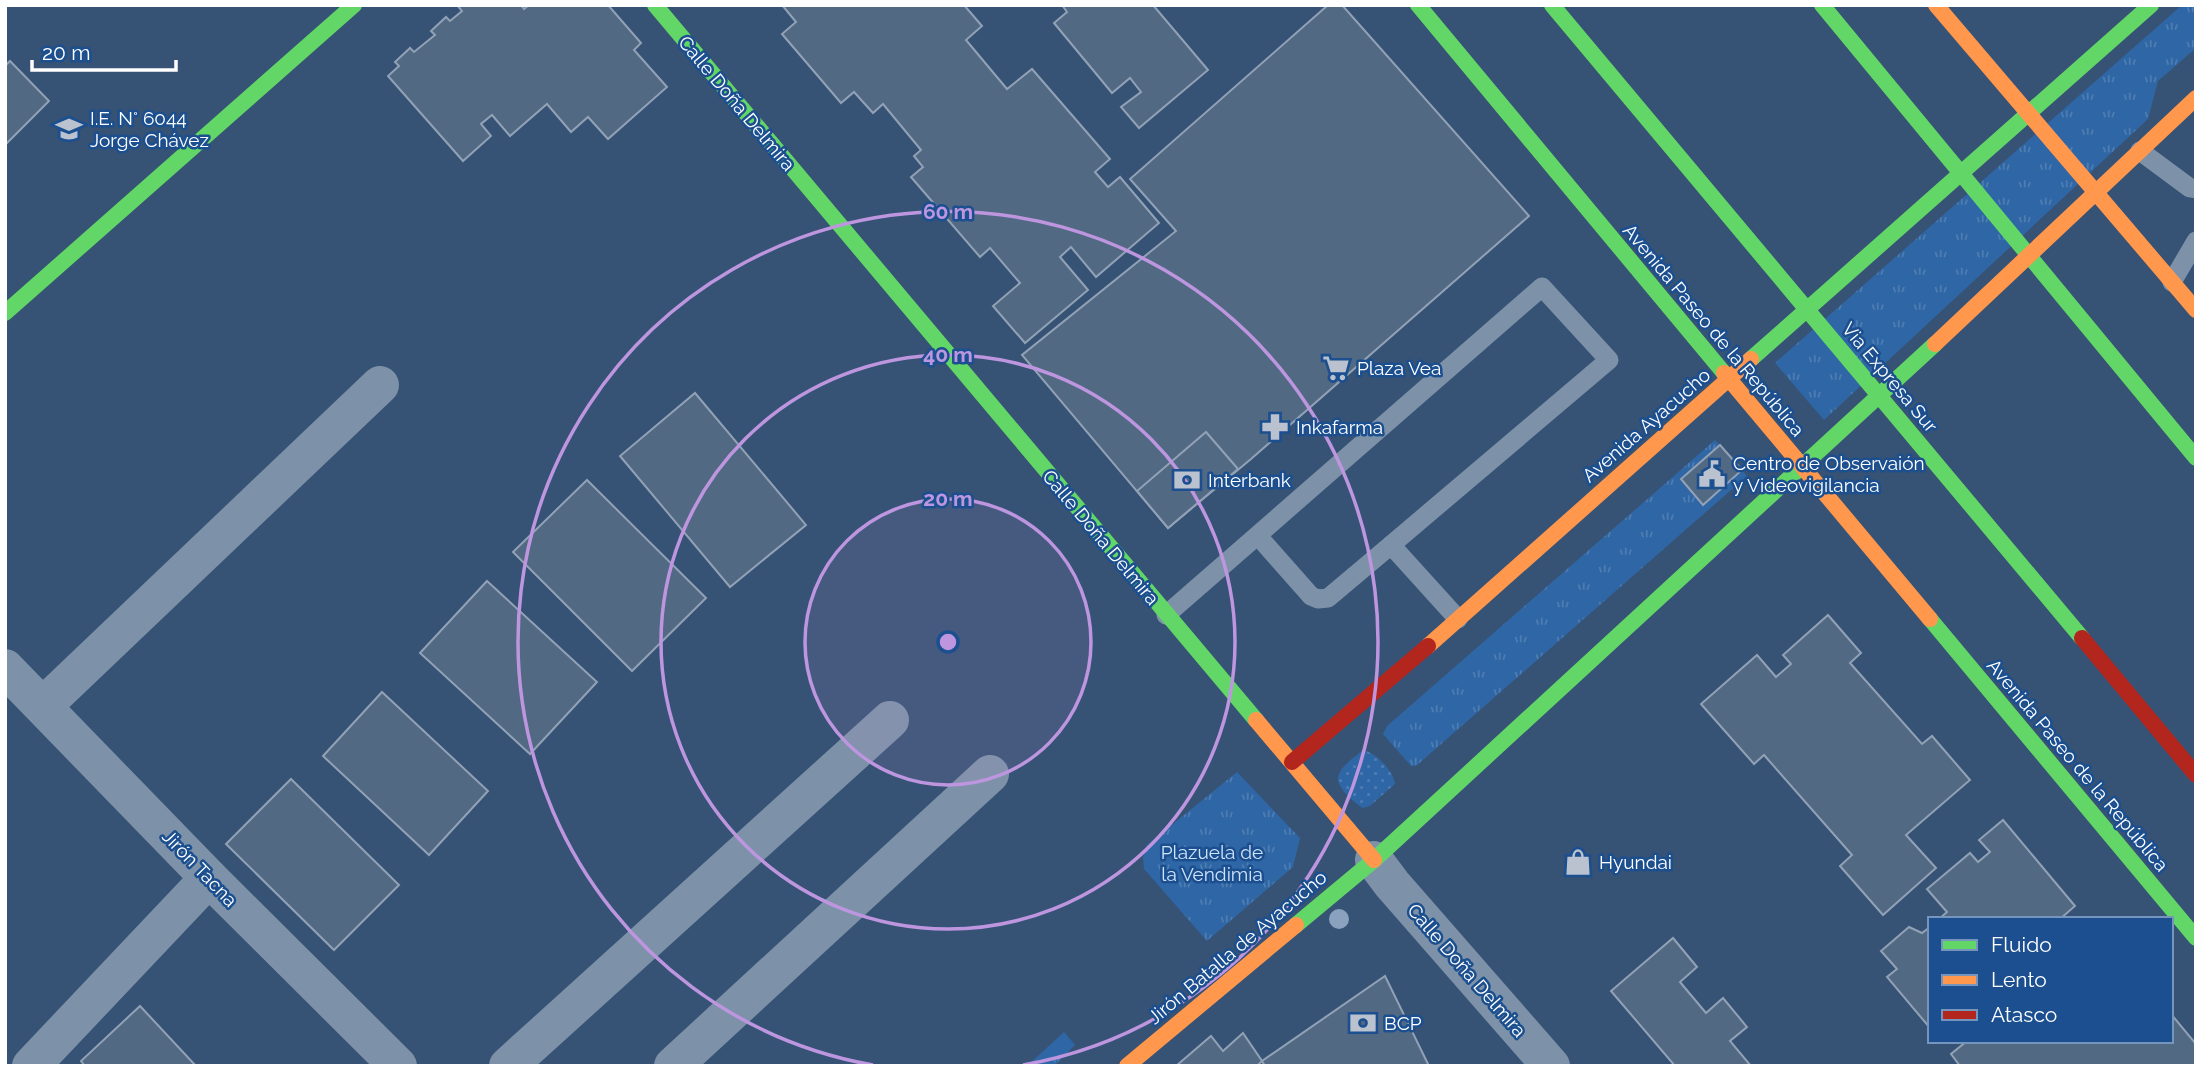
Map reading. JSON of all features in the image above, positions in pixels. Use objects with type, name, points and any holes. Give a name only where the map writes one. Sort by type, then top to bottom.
[{"type":"main road","points":[[5,313],[354,5]]},
{"type":"main road","name":"Calle Doña Delmira","points":[[655,5],[1374,860]]},
{"type":"main road","name":"Avenida Paseo de la República","points":[[1418,5],[2196,938]]},
{"type":"main road","name":"Via Expresa Sur","points":[[1552,5],[2196,775]]},
{"type":"main road","points":[[1822,5],[2196,458]]},
{"type":"main road","points":[[1936,5],[2196,310]]},
{"type":"main road","name":"Avenida Ayacucho","points":[[1292,762],[1353,712],[2151,5]]},
{"type":"main road","points":[[1374,860],[1879,397],[2165,127],[2189,94]]},
{"type":"main road","name":"Jirón Batalla de Ayacucho","points":[[1127,1066],[1374,860]]},
{"type":"street","points":[[43,706],[380,385]]},
{"type":"street","name":"Jirón Tacna","points":[[5,668],[209,878],[398,1066]]},
{"type":"street","points":[[508,1066],[890,720]]},
{"type":"street","points":[[673,1066],[990,774]]},
{"type":"street","name":"Calle Doña Delmira","points":[[1374,860],[1551,1066]]},
{"type":"street","points":[[31,1066],[209,878]]},
{"type":"lane","points":[[2140,150],[2190,188],[2196,189]]},
{"type":"lane","points":[[2172,282],[2193,252]]},
{"type":"lane","points":[[1166,615],[1542,288],[1609,360],[1328,598],[1318,599],[1311,596],[1258,536]]},
{"type":"lane","points":[[1391,545],[1458,619]]},
{"type":"green space","points":[[2182,5],[2196,5],[2196,48],[2158,81],[2148,119],[1824,420],[1775,363]]},
{"type":"green space","points":[[1715,440],[1720,445],[1681,479],[1704,504],[1742,470],[1747,476],[1416,766],[1411,766],[1383,734],[1387,726]]},
{"type":"green space","points":[[1363,750],[1383,763],[1395,784],[1370,806],[1363,808],[1346,794],[1338,779],[1343,767]]},
{"type":"green space","name":"Plazuela de la Vendimia","points":[[1237,772],[1300,838],[1293,867],[1207,941],[1144,869],[1143,857],[1147,845]]},
{"type":"green space","points":[[1064,1032],[1075,1045],[1054,1066],[1027,1066]]},
{"type":"building","points":[[457,5],[521,5],[524,9],[529,5],[608,5],[641,43],[634,50],[667,87],[608,139],[588,117],[571,132],[547,104],[510,136],[492,115],[481,124],[491,136],[463,161],[388,76],[399,66],[395,62],[410,48],[414,52],[435,35],[431,31],[446,17],[450,21],[462,11]]},
{"type":"building","points":[[782,5],[964,5],[982,26],[966,40],[1007,89],[1032,69],[1110,159],[1095,172],[1108,187],[1120,177],[1159,223],[1096,277],[1071,247],[1060,257],[1088,290],[1025,343],[993,306],[1020,283],[990,248],[980,257],[911,177],[923,167],[914,156],[921,150],[883,104],[873,113],[854,92],[841,103],[782,34],[796,22]]},
{"type":"building","points":[[1062,5],[1153,5],[1208,70],[1139,128],[1121,107],[1141,92],[1130,78],[1112,93],[1054,23],[1067,12]]},
{"type":"building","points":[[1328,5],[1342,5],[1529,216],[1168,528],[1022,355],[1176,231],[1130,179]]},
{"type":"building","points":[[10,61],[49,101],[5,145],[5,66]]},
{"type":"building","points":[[695,393],[806,525],[730,587],[620,456]]},
{"type":"building","name":"Interbank","points":[[1206,432],[1238,469],[1168,528],[1137,491]]},
{"type":"building","name":"Centro de Observaión y Videovigilancia","points":[[1720,445],[1742,470],[1703,505],[1681,479]]},
{"type":"building","points":[[587,480],[706,598],[632,671],[513,552]]},
{"type":"building","points":[[487,581],[597,682],[530,754],[420,653]]},
{"type":"building","points":[[1828,615],[1861,653],[1850,663],[1922,744],[1932,736],[1970,780],[1906,835],[1936,868],[1883,915],[1840,866],[1852,855],[1764,755],[1754,764],[1701,704],[1757,655],[1776,677],[1791,664],[1783,655]]},
{"type":"building","points":[[382,692],[488,791],[429,855],[323,756]]},
{"type":"building","points":[[291,779],[399,885],[334,950],[226,844]]},
{"type":"building","points":[[2003,820],[2075,906],[2062,917],[1941,917],[1947,912],[1927,889],[1970,853],[1978,862],[1990,852],[1979,840]]},
{"type":"building","points":[[1909,927],[1922,933],[1928,928],[1928,1026],[1887,977],[1897,969],[1881,951]]},
{"type":"building","points":[[1673,938],[1697,967],[1680,982],[1706,1013],[1723,998],[1747,1027],[1730,1041],[1751,1066],[1675,1066],[1611,991]]},
{"type":"building","name":"BCP","points":[[1385,976],[1429,1066],[1265,1066],[1262,1061]]},
{"type":"building","points":[[140,1006],[196,1066],[85,1066],[81,1061]]},
{"type":"building","points":[[2173,1016],[2196,1044],[2196,1066],[1960,1066],[1951,1054],[1965,1043],[2173,1043]]},
{"type":"building","points":[[1243,1033],[1262,1061],[1257,1066],[1176,1066],[1211,1036],[1223,1051]]},
{"type":"traffic: fast","points":[[5,313],[354,5]]},
{"type":"traffic: fast","points":[[655,5],[1256,720]]},
{"type":"traffic: fast","points":[[1418,5],[1724,373]]},
{"type":"traffic: fast","points":[[1552,5],[2082,638]]},
{"type":"traffic: fast","points":[[1822,5],[2196,458]]},
{"type":"traffic: fast","points":[[1751,359],[2151,5]]},
{"type":"traffic: fast","points":[[1296,925],[1374,860],[1935,344]]},
{"type":"traffic: fast","points":[[1930,619],[2196,938]]},
{"type":"traffic: slow","points":[[1936,5],[2196,310]]},
{"type":"traffic: slow","points":[[1935,344],[2196,98]]},
{"type":"traffic: slow","points":[[1428,646],[1751,359]]},
{"type":"traffic: slow","points":[[1724,373],[1930,619]]},
{"type":"traffic: slow","points":[[1256,720],[1374,860]]},
{"type":"traffic: slow","points":[[1127,1066],[1296,925]]},
{"type":"traffic: jam","points":[[2082,638],[2196,775]]},
{"type":"traffic: jam","points":[[1292,762],[1428,646]]},
{"type":"place","name":"I.E. N° 6044 Jorge Chávez","points":[[69,129]]},
{"type":"place","name":"Plaza Vea","points":[[1336,368]]},
{"type":"place","name":"Inkafarma","points":[[1275,427]]},
{"type":"place","name":"Centro de Observaión y Videovigilancia","points":[[1712,474]]},
{"type":"place","name":"Interbank","points":[[1187,480]]},
{"type":"place","name":"Hyundai","points":[[1578,862]]},
{"type":"place","name":"BCP","points":[[1363,1023]]}]
